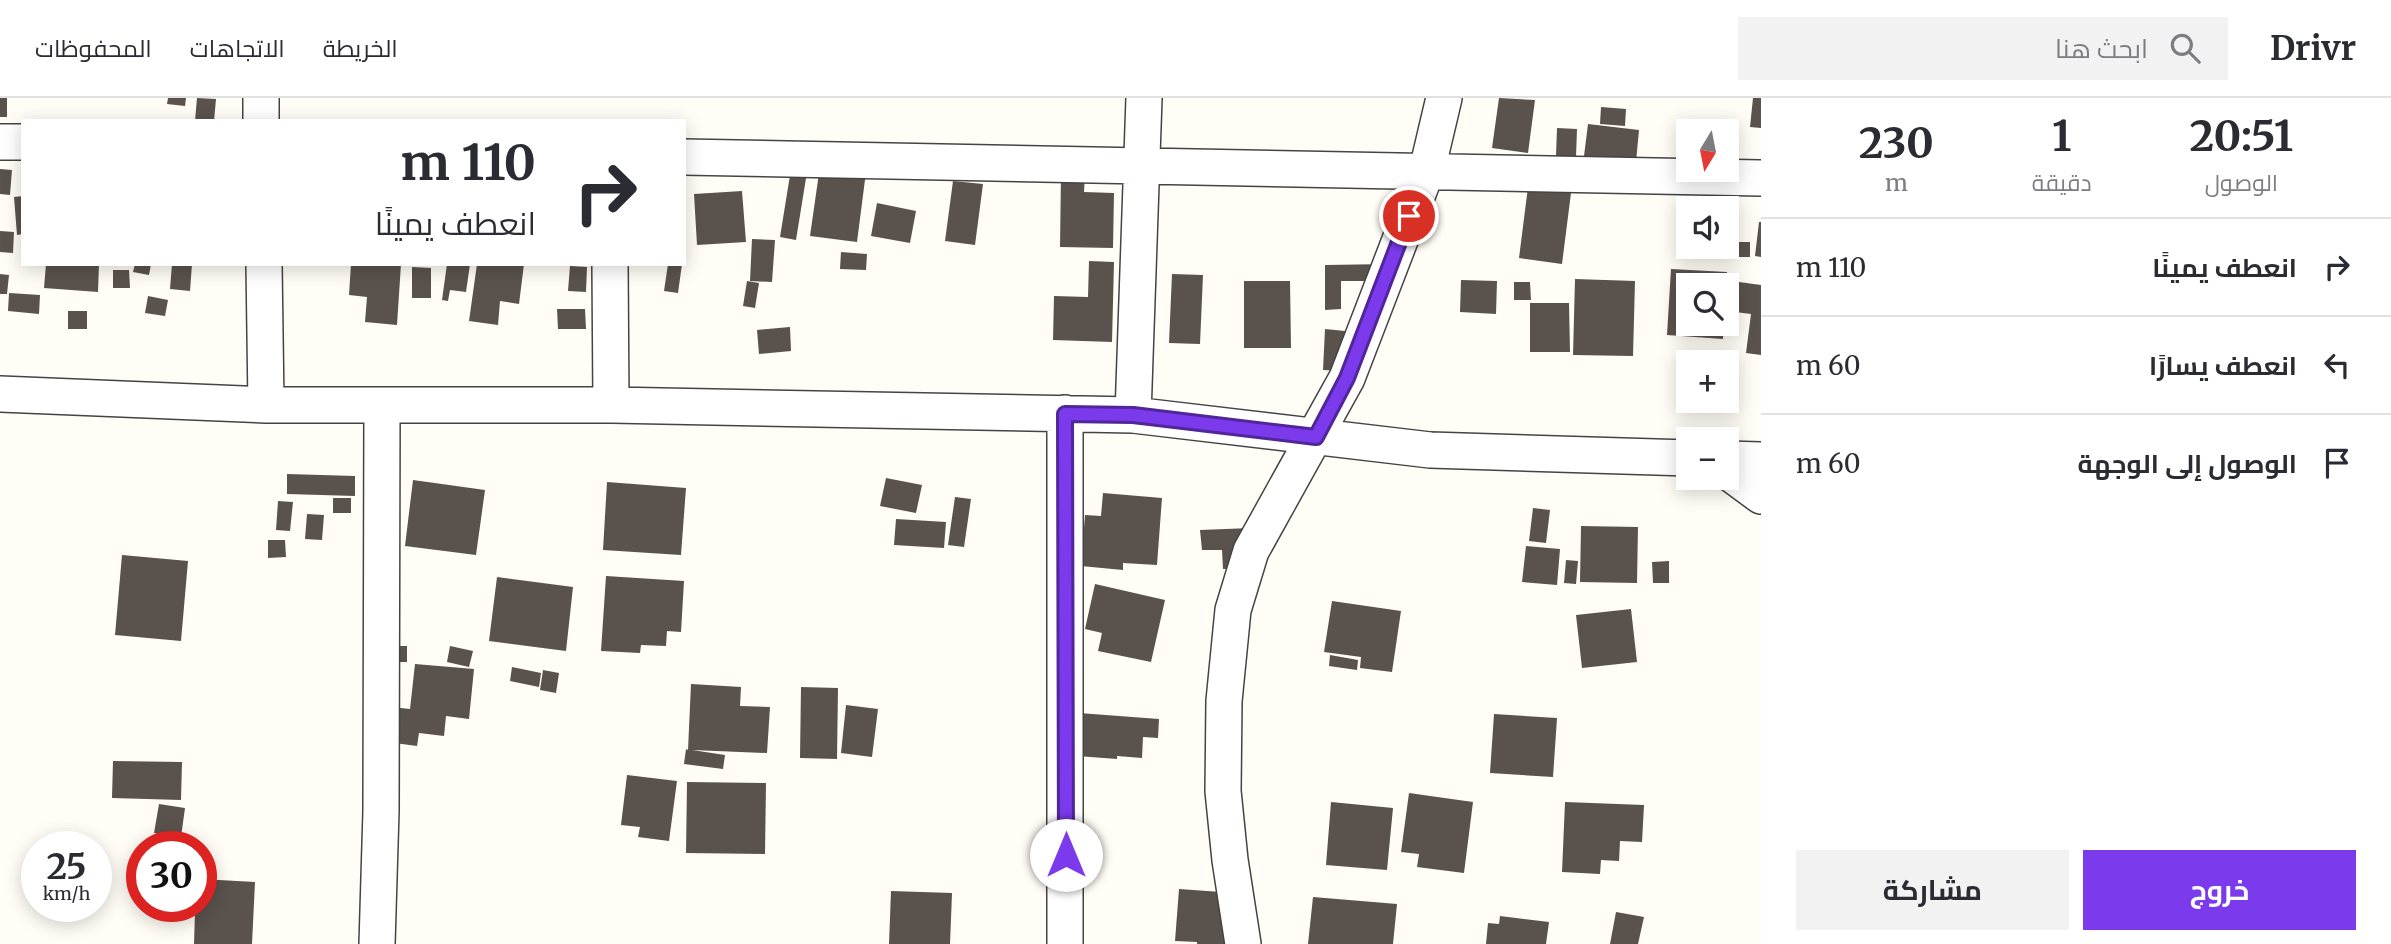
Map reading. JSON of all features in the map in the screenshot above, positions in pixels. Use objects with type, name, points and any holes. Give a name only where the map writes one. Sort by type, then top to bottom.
[{"type":"street","points":[[261,98],[261,119]]},
{"type":"street","points":[[1133,415],[1144,98]]},
{"type":"street","points":[[1243,944],[1223,791],[1224,701],[1233,610],[1251,551],[1347,378],[1427,170],[1444,98]]},
{"type":"street","points":[[0,142],[21,142]]},
{"type":"street","points":[[686,157],[1761,178]]},
{"type":"street","points":[[264,266],[266,405]]},
{"type":"street","points":[[610,266],[611,405]]},
{"type":"street","points":[[0,394],[266,405],[611,405],[1133,415],[1430,450],[1676,458]]},
{"type":"street","points":[[377,944],[381,811],[382,405]]},
{"type":"street","points":[[1065,414],[1065,944]]},
{"type":"street","points":[[1739,459],[1761,460]]},
{"type":"street","points":[[1739,480],[1761,496]]},
{"type":"building","points":[[0,98],[7,98],[7,117],[0,117]]},
{"type":"building","points":[[168,98],[186,98],[185,106],[167,104]]},
{"type":"building","points":[[197,98],[216,99],[214,119],[195,119]]},
{"type":"building","points":[[1499,98],[1535,100],[1528,153],[1492,148]]},
{"type":"building","points":[[1753,98],[1761,98],[1761,128],[1750,127]]},
{"type":"building","points":[[1601,107],[1626,109],[1625,126],[1600,124]]},
{"type":"building","points":[[1588,124],[1639,130],[1636,162],[1584,156]]},
{"type":"building","points":[[1557,128],[1577,129],[1576,157],[1556,156]]},
{"type":"building","points":[[820,166],[866,172],[857,242],[810,236]]},
{"type":"building","points":[[0,169],[12,170],[10,195],[0,194]]},
{"type":"building","points":[[791,169],[807,172],[796,240],[780,237]]},
{"type":"building","points":[[1061,173],[1085,173],[1084,192],[1114,193],[1113,248],[1060,247]]},
{"type":"building","points":[[953,181],[983,184],[975,245],[945,241]]},
{"type":"building","points":[[1528,187],[1571,193],[1562,264],[1519,258]]},
{"type":"building","points":[[742,191],[746,242],[697,245],[694,194]]},
{"type":"building","points":[[21,196],[21,234],[17,235],[14,197]]},
{"type":"building","points":[[877,203],[916,211],[910,243],[871,236]]},
{"type":"building","points":[[1761,222],[1761,257],[1755,256]]},
{"type":"building","points":[[0,231],[14,232],[13,253],[0,252]]},
{"type":"building","points":[[752,239],[775,240],[772,282],[750,281]]},
{"type":"building","points":[[1739,242],[1750,242],[1750,257],[1739,257]]},
{"type":"building","points":[[841,252],[867,254],[866,270],[840,269]]},
{"type":"building","points":[[1089,261],[1114,262],[1112,342],[1053,340],[1054,296],[1088,297]]},
{"type":"building","points":[[1389,264],[1389,281],[1341,281],[1341,309],[1325,310],[1325,265]]},
{"type":"building","points":[[46,266],[99,266],[98,292],[44,288]]},
{"type":"building","points":[[134,266],[151,266],[149,275],[133,272]]},
{"type":"building","points":[[172,266],[192,266],[190,291],[170,289]]},
{"type":"building","points":[[351,266],[401,266],[397,325],[365,322],[367,297],[349,295]]},
{"type":"building","points":[[447,266],[470,266],[466,292],[450,290],[448,301],[442,300]]},
{"type":"building","points":[[477,266],[524,266],[519,304],[500,301],[498,325],[469,321]]},
{"type":"building","points":[[570,266],[587,267],[586,292],[568,291]]},
{"type":"building","points":[[668,266],[682,266],[678,293],[664,291]]},
{"type":"building","points":[[412,267],[431,268],[431,298],[412,298]]},
{"type":"building","points":[[1671,269],[1727,272],[1676,273],[1676,336],[1667,335]]},
{"type":"building","points":[[113,270],[129,270],[130,288],[113,288]]},
{"type":"building","points":[[0,274],[9,275],[7,294],[0,294]]},
{"type":"building","points":[[1172,274],[1203,275],[1200,344],[1169,343]]},
{"type":"building","points":[[1575,279],[1635,281],[1633,356],[1573,355]]},
{"type":"building","points":[[1461,280],[1497,281],[1496,314],[1460,312]]},
{"type":"building","points":[[747,281],[759,283],[755,308],[743,306]]},
{"type":"building","points":[[1244,281],[1290,281],[1291,348],[1244,348]]},
{"type":"building","points":[[1514,282],[1530,282],[1531,300],[1514,300]]},
{"type":"building","points":[[1739,282],[1761,285],[1761,355],[1746,353],[1751,314],[1739,312]]},
{"type":"building","points":[[9,293],[40,295],[39,314],[8,311]]},
{"type":"building","points":[[148,296],[168,300],[165,316],[145,313]]},
{"type":"building","points":[[1530,303],[1569,303],[1570,352],[1530,352]]},
{"type":"building","points":[[557,309],[585,309],[586,329],[558,329]]},
{"type":"building","points":[[68,311],[87,311],[87,329],[68,329]]},
{"type":"building","points":[[790,327],[791,351],[759,354],[757,330]]},
{"type":"building","points":[[1325,329],[1345,331],[1343,371],[1323,370]]},
{"type":"building","points":[[1681,336],[1723,336],[1723,339]]},
{"type":"building","points":[[287,474],[355,476],[355,496],[287,494]]},
{"type":"building","points":[[886,478],[922,485],[916,513],[880,506]]},
{"type":"building","points":[[413,480],[485,490],[476,555],[405,546]]},
{"type":"building","points":[[607,482],[686,488],[681,555],[603,550]]},
{"type":"building","points":[[1103,493],[1162,498],[1157,565],[1123,563],[1123,570],[1081,566],[1085,515],[1101,516]]},
{"type":"building","points":[[955,497],[971,499],[964,547],[948,545]]},
{"type":"building","points":[[333,498],[351,498],[351,513],[333,513]]},
{"type":"building","points":[[278,501],[293,502],[290,531],[276,530]]},
{"type":"building","points":[[1533,508],[1550,510],[1546,543],[1529,541]]},
{"type":"building","points":[[307,514],[324,515],[322,540],[305,539]]},
{"type":"building","points":[[896,519],[946,522],[944,548],[894,545]]},
{"type":"building","points":[[1581,526],[1638,527],[1637,583],[1580,582]]},
{"type":"building","points":[[1251,528],[1253,568],[1223,569],[1222,550],[1202,550],[1200,530]]},
{"type":"building","points":[[268,540],[285,540],[286,557],[268,558]]},
{"type":"building","points":[[1526,546],[1560,549],[1557,585],[1522,582]]},
{"type":"building","points":[[122,555],[188,561],[181,641],[115,635]]},
{"type":"building","points":[[1566,560],[1578,561],[1576,584],[1564,583]]},
{"type":"building","points":[[1669,561],[1669,583],[1653,583],[1652,562]]},
{"type":"building","points":[[606,576],[684,581],[681,632],[667,631],[666,646],[641,645],[640,653],[601,651]]},
{"type":"building","points":[[497,577],[573,587],[566,651],[489,641]]},
{"type":"building","points":[[1095,584],[1165,600],[1151,662],[1098,651],[1102,633],[1085,629]]},
{"type":"building","points":[[1332,601],[1401,611],[1392,672],[1360,668],[1361,657],[1324,652]]},
{"type":"building","points":[[1631,609],[1637,662],[1582,668],[1576,615]]},
{"type":"building","points":[[384,646],[407,646],[407,662],[384,662]]},
{"type":"building","points":[[450,646],[473,651],[469,667],[447,662]]},
{"type":"building","points":[[1330,655],[1358,660],[1357,670],[1329,666]]},
{"type":"building","points":[[415,664],[474,669],[469,719],[446,716],[444,736],[419,733],[417,746],[387,742],[392,707],[410,709]]},
{"type":"building","points":[[512,667],[541,673],[539,687],[510,681]]},
{"type":"building","points":[[543,670],[559,673],[556,693],[540,690]]},
{"type":"building","points":[[691,684],[741,687],[740,706],[770,707],[767,753],[692,750],[725,755],[723,769],[684,764],[686,749],[688,750]]},
{"type":"building","points":[[801,687],[838,688],[837,759],[800,758]]},
{"type":"building","points":[[846,705],[878,709],[872,757],[841,753]]},
{"type":"building","points":[[1079,713],[1159,719],[1158,738],[1143,737],[1142,758],[1077,756]]},
{"type":"building","points":[[1494,714],[1557,718],[1553,777],[1490,773]]},
{"type":"building","points":[[113,761],[182,762],[181,800],[112,798]]},
{"type":"building","points":[[627,775],[677,781],[669,841],[638,837],[640,827],[621,825]]},
{"type":"building","points":[[687,782],[766,783],[765,854],[686,853]]},
{"type":"building","points":[[1409,793],[1473,802],[1464,873],[1417,867],[1419,854],[1401,852]]},
{"type":"building","points":[[1331,802],[1393,808],[1387,870],[1326,865]]},
{"type":"building","points":[[1565,802],[1644,805],[1642,842],[1620,841],[1619,861],[1601,860],[1600,874],[1562,872]]},
{"type":"building","points":[[159,804],[185,808],[182,831],[154,831]]},
{"type":"building","points":[[217,880],[255,882],[252,944],[194,944],[195,922],[217,922]]},
{"type":"building","points":[[1179,889],[1235,893],[1231,944],[1175,941]]},
{"type":"building","points":[[891,891],[952,893],[950,944],[889,944]]},
{"type":"building","points":[[1313,897],[1397,904],[1393,944],[1308,944]]},
{"type":"building","points":[[1616,912],[1644,917],[1638,944],[1610,944]]},
{"type":"building","points":[[1500,916],[1549,922],[1546,944],[1486,944],[1488,923],[1499,924]]},
{"type":"route","points":[[1066,855],[1065,414],[1133,415],[1316,437],[1347,378],[1409,216]]}]
